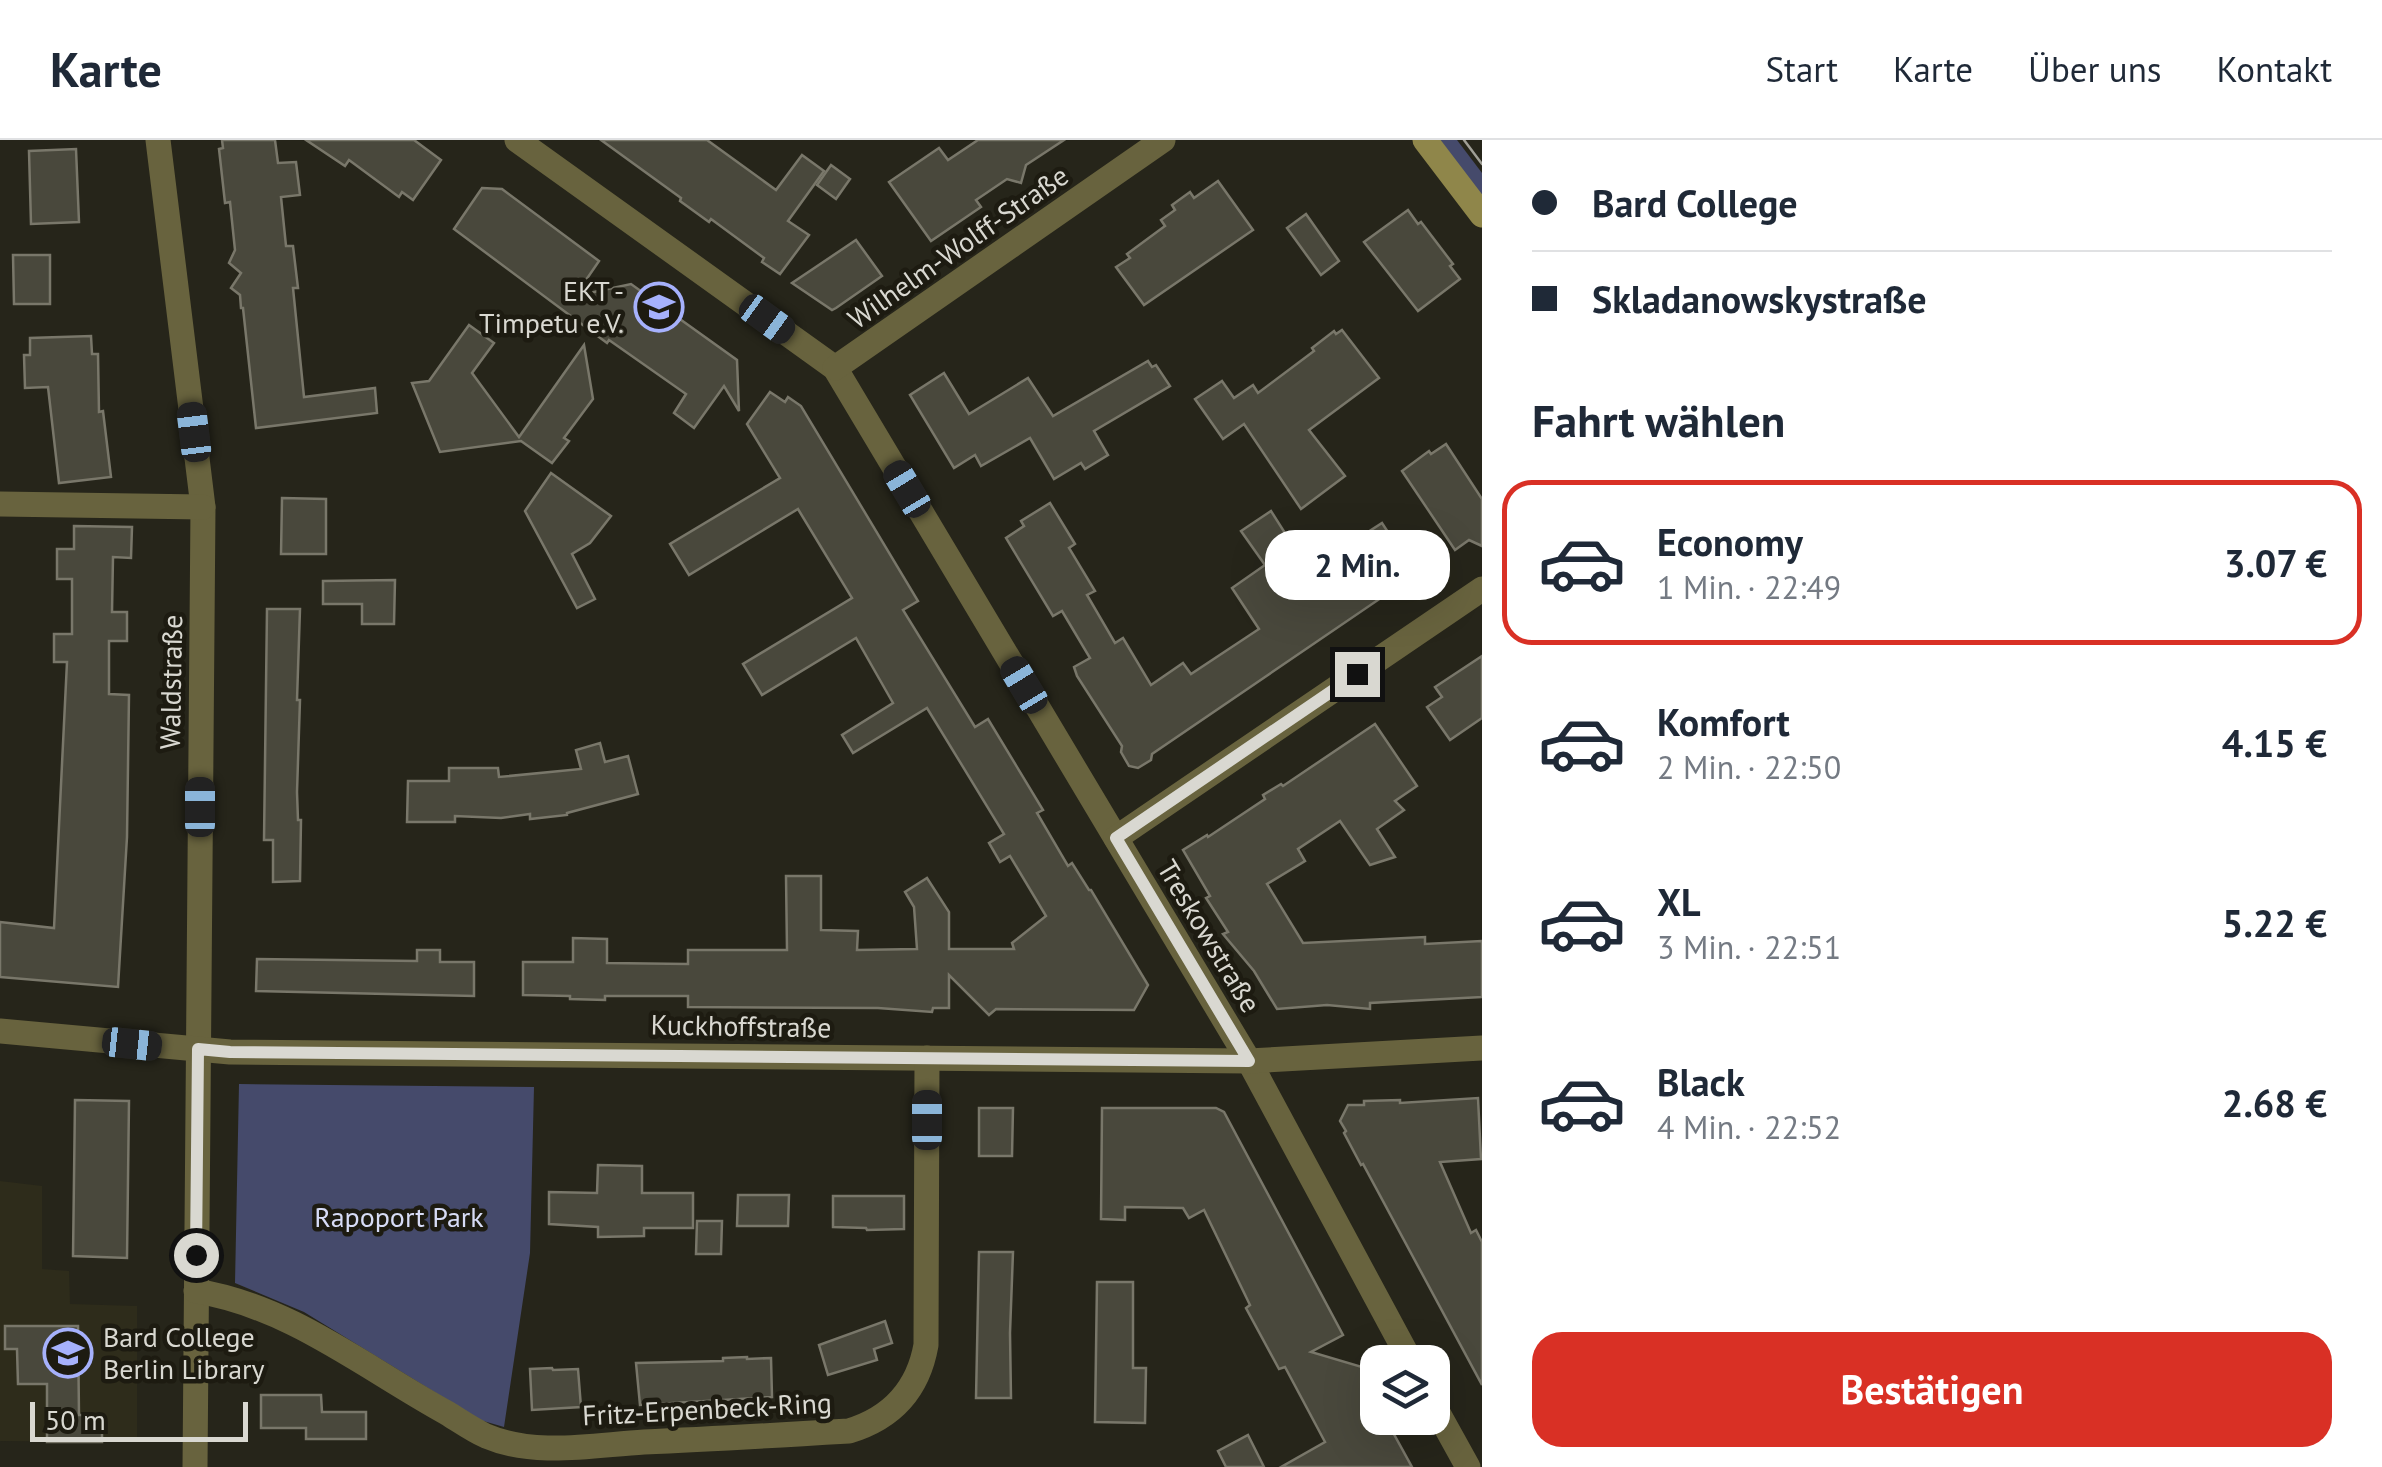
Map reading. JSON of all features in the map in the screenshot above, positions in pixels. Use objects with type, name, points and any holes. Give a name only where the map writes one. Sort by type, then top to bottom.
[{"type":"main road","points":[[1425,140],[1482,215]]},
{"type":"street","name":"Waldstraße","points":[[158,140],[203,507],[196,1467]]},
{"type":"street","name":"Treskowstraße","points":[[517,140],[835,368],[1249,1061],[1403,1345]]},
{"type":"street","name":"Wilhelm-Wolff-Straße","points":[[835,368],[1164,140]]},
{"type":"street","points":[[0,504],[203,507]]},
{"type":"street","points":[[1116,838],[1482,589]]},
{"type":"street","name":"Kuckhoffstraße","points":[[0,1030],[230,1052],[1249,1061],[1482,1048]]},
{"type":"street","name":"Fritz-Erpenbeck-Ring","points":[[196,1291],[228,1296],[272,1312],[486,1436],[516,1445],[553,1447],[740,1437],[849,1431],[866,1426],[894,1409],[906,1396],[918,1377],[926,1345],[927,1058]]},
{"type":"street","points":[[1450,1430],[1471,1462]]},
{"type":"shaded area","points":[[0,1181],[42,1186],[42,1269],[69,1271],[70,1304],[137,1306],[137,1442],[0,1441]]},
{"type":"green space","points":[[1440,140],[1457,140],[1482,173],[1482,196]]},
{"type":"green space","name":"Rapoport Park","points":[[239,1084],[534,1087],[530,1253],[504,1427],[480,1420],[304,1312],[235,1283]]},
{"type":"building","points":[[222,140],[275,140],[278,163],[296,162],[300,195],[281,197],[286,246],[293,246],[298,288],[293,288],[304,397],[375,388],[377,413],[256,428],[243,308],[240,295],[231,288],[241,273],[229,263],[235,250],[230,202],[225,203],[219,149],[223,148]]},
{"type":"building","points":[[306,140],[414,140],[441,160],[413,200],[402,192],[399,197],[349,160],[345,166]]},
{"type":"building","points":[[601,140],[707,140],[776,190],[802,155],[824,171],[788,221],[809,235],[780,274],[762,262],[764,258],[711,219],[709,222]]},
{"type":"building","points":[[978,140],[1064,140],[1026,165],[1021,183],[1007,179],[976,200],[981,207],[931,241],[889,182],[939,148],[948,160]]},
{"type":"building","points":[[76,149],[79,222],[31,224],[29,151]]},
{"type":"building","points":[[831,165],[850,179],[836,199],[817,185]]},
{"type":"building","points":[[1218,181],[1253,230],[1144,305],[1116,267],[1165,226],[1161,220],[1175,210],[1172,205],[1190,192],[1194,198]]},
{"type":"building","points":[[482,188],[502,189],[599,261],[575,296],[631,284],[737,360],[739,411],[724,386],[694,428],[674,413],[686,394],[609,340],[607,343],[454,229]]},
{"type":"building","points":[[1408,210],[1453,264],[1450,266],[1460,279],[1418,311],[1364,242]]},
{"type":"building","points":[[1306,214],[1339,261],[1321,275],[1287,228]]},
{"type":"building","points":[[856,240],[882,276],[836,308],[832,310],[792,283]]},
{"type":"building","points":[[13,255],[50,255],[50,304],[14,304]]},
{"type":"building","points":[[469,325],[494,343],[472,373],[519,437],[584,345],[593,399],[564,438],[569,441],[552,463],[521,441],[440,452],[412,383],[429,381]]},
{"type":"building","points":[[1342,330],[1379,378],[1309,430],[1345,476],[1301,509],[1244,424],[1223,439],[1195,399],[1222,381],[1234,398],[1253,385],[1258,393],[1334,331],[1336,334]]},
{"type":"building","points":[[91,336],[92,354],[98,354],[99,412],[103,411],[111,477],[59,483],[48,387],[25,388],[24,355],[30,355],[30,338]]},
{"type":"building","points":[[1148,361],[1152,367],[1156,365],[1170,386],[1094,431],[1108,455],[1085,469],[1081,463],[1054,479],[1030,438],[981,466],[975,455],[954,468],[910,395],[944,373],[969,414],[1028,378],[1053,416]]},
{"type":"building","points":[[770,392],[801,406],[918,601],[903,610],[975,727],[988,719],[1043,810],[1037,813],[1068,866],[1072,863],[1091,890],[1148,985],[1134,1010],[996,1009],[989,1015],[949,975],[949,1008],[933,1008],[932,1012],[688,1007],[688,996],[605,996],[605,1000],[523,995],[523,962],[573,962],[573,938],[607,939],[607,963],[688,964],[688,950],[787,950],[786,876],[821,876],[821,930],[858,931],[857,950],[917,949],[914,907],[905,892],[927,878],[949,912],[949,949],[1014,949],[1012,943],[1046,916],[1010,856],[1000,862],[989,843],[1004,834],[927,708],[853,753],[842,735],[893,703],[856,638],[762,695],[743,664],[852,598],[798,509],[689,575],[670,544],[780,478],[747,424]]},
{"type":"building","points":[[1446,444],[1482,499],[1482,546],[1469,540],[1455,550],[1402,471]]},
{"type":"building","points":[[551,473],[611,516],[590,543],[572,554],[595,599],[577,608],[525,511]]},
{"type":"building","points":[[282,498],[326,499],[326,554],[281,554]]},
{"type":"building","points":[[1050,503],[1075,544],[1069,548],[1095,591],[1087,595],[1115,643],[1123,638],[1151,685],[1183,663],[1191,674],[1259,629],[1232,588],[1265,565],[1241,531],[1271,511],[1316,582],[1355,556],[1348,545],[1382,523],[1412,569],[1397,580],[1400,585],[1152,754],[1151,760],[1138,768],[1129,766],[1122,746],[1077,676],[1074,667],[1090,658],[1062,611],[1053,616],[1006,538],[1024,526],[1021,521]]},
{"type":"building","points":[[74,526],[132,527],[131,558],[113,557],[112,612],[127,612],[127,641],[109,641],[109,694],[129,695],[127,837],[118,987],[0,977],[0,922],[54,928],[67,662],[54,662],[54,634],[72,634],[72,579],[57,579],[57,549],[74,549]]},
{"type":"building","points":[[395,580],[394,624],[362,624],[362,604],[323,604],[323,581]]},
{"type":"building","points":[[267,609],[300,609],[300,881],[273,882],[273,840],[264,840]]},
{"type":"building","points":[[1482,656],[1482,718],[1450,740],[1427,707],[1442,697],[1435,687]]},
{"type":"building","points":[[1375,724],[1417,786],[1395,801],[1404,810],[1377,829],[1395,857],[1370,865],[1340,821],[1298,849],[1305,861],[1267,884],[1303,943],[1425,937],[1425,944],[1482,941],[1482,997],[1370,1003],[1370,1009],[1327,1005],[1277,1009],[1254,971],[1223,934],[1228,932],[1183,850]]},
{"type":"building","points":[[600,743],[605,762],[628,756],[638,794],[567,815],[530,819],[530,814],[501,818],[455,816],[455,822],[407,822],[408,781],[449,781],[449,768],[498,768],[499,777],[581,769],[576,750]]},
{"type":"building","points":[[417,950],[440,950],[440,962],[474,962],[474,996],[256,991],[257,959],[417,961]]},
{"type":"building","points":[[1478,1098],[1481,1159],[1440,1162],[1471,1233],[1476,1230],[1482,1242],[1482,1385],[1340,1121],[1348,1105],[1364,1105],[1364,1101]]},
{"type":"building","points":[[75,1100],[129,1101],[127,1258],[73,1256]]},
{"type":"building","points":[[979,1108],[1013,1108],[1012,1156],[979,1156]]},
{"type":"building","points":[[1102,1108],[1216,1108],[1224,1112],[1343,1335],[1311,1352],[1360,1366],[1360,1435],[1394,1435],[1412,1467],[1281,1467],[1325,1442],[1285,1367],[1279,1369],[1246,1308],[1250,1305],[1204,1210],[1189,1218],[1183,1208],[1125,1207],[1125,1220],[1101,1219]]},
{"type":"building","points":[[598,1165],[642,1166],[642,1193],[693,1193],[693,1228],[644,1228],[644,1236],[598,1237],[598,1227],[549,1224],[549,1192],[597,1193]]},
{"type":"building","points":[[738,1195],[789,1195],[788,1226],[737,1226]]},
{"type":"building","points":[[833,1196],[904,1196],[904,1229],[833,1227]]},
{"type":"building","points":[[697,1221],[722,1221],[721,1254],[696,1254]]},
{"type":"building","points":[[979,1252],[1013,1252],[1011,1398],[976,1398]]},
{"type":"building","points":[[1097,1282],[1133,1282],[1133,1368],[1146,1368],[1145,1423],[1095,1422]]},
{"type":"building","points":[[885,1321],[892,1343],[874,1349],[877,1360],[828,1375],[819,1345]]},
{"type":"building","points":[[5,1326],[78,1326],[79,1415],[102,1415],[102,1442],[47,1442],[47,1384],[18,1384],[17,1349],[5,1349]]},
{"type":"building","points":[[771,1358],[772,1397],[640,1405],[636,1363]]},
{"type":"building","points":[[530,1369],[578,1369],[581,1407],[532,1410]]},
{"type":"building","points":[[261,1395],[321,1395],[322,1412],[366,1412],[366,1439],[306,1439],[306,1428],[261,1428]]},
{"type":"building","points":[[1248,1435],[1264,1467],[1226,1467],[1218,1451]]},
{"type":"tram line","points":[[1464,140],[1482,164]]},
{"type":"place","name":"EKT - Timpetu e.V.","points":[[659,307]]},
{"type":"place","name":"Bard College Berlin Library","points":[[68,1353]]},
{"type":"route","points":[[196,1255],[198,1049],[1249,1061],[1116,838],[1357,674]]}]
